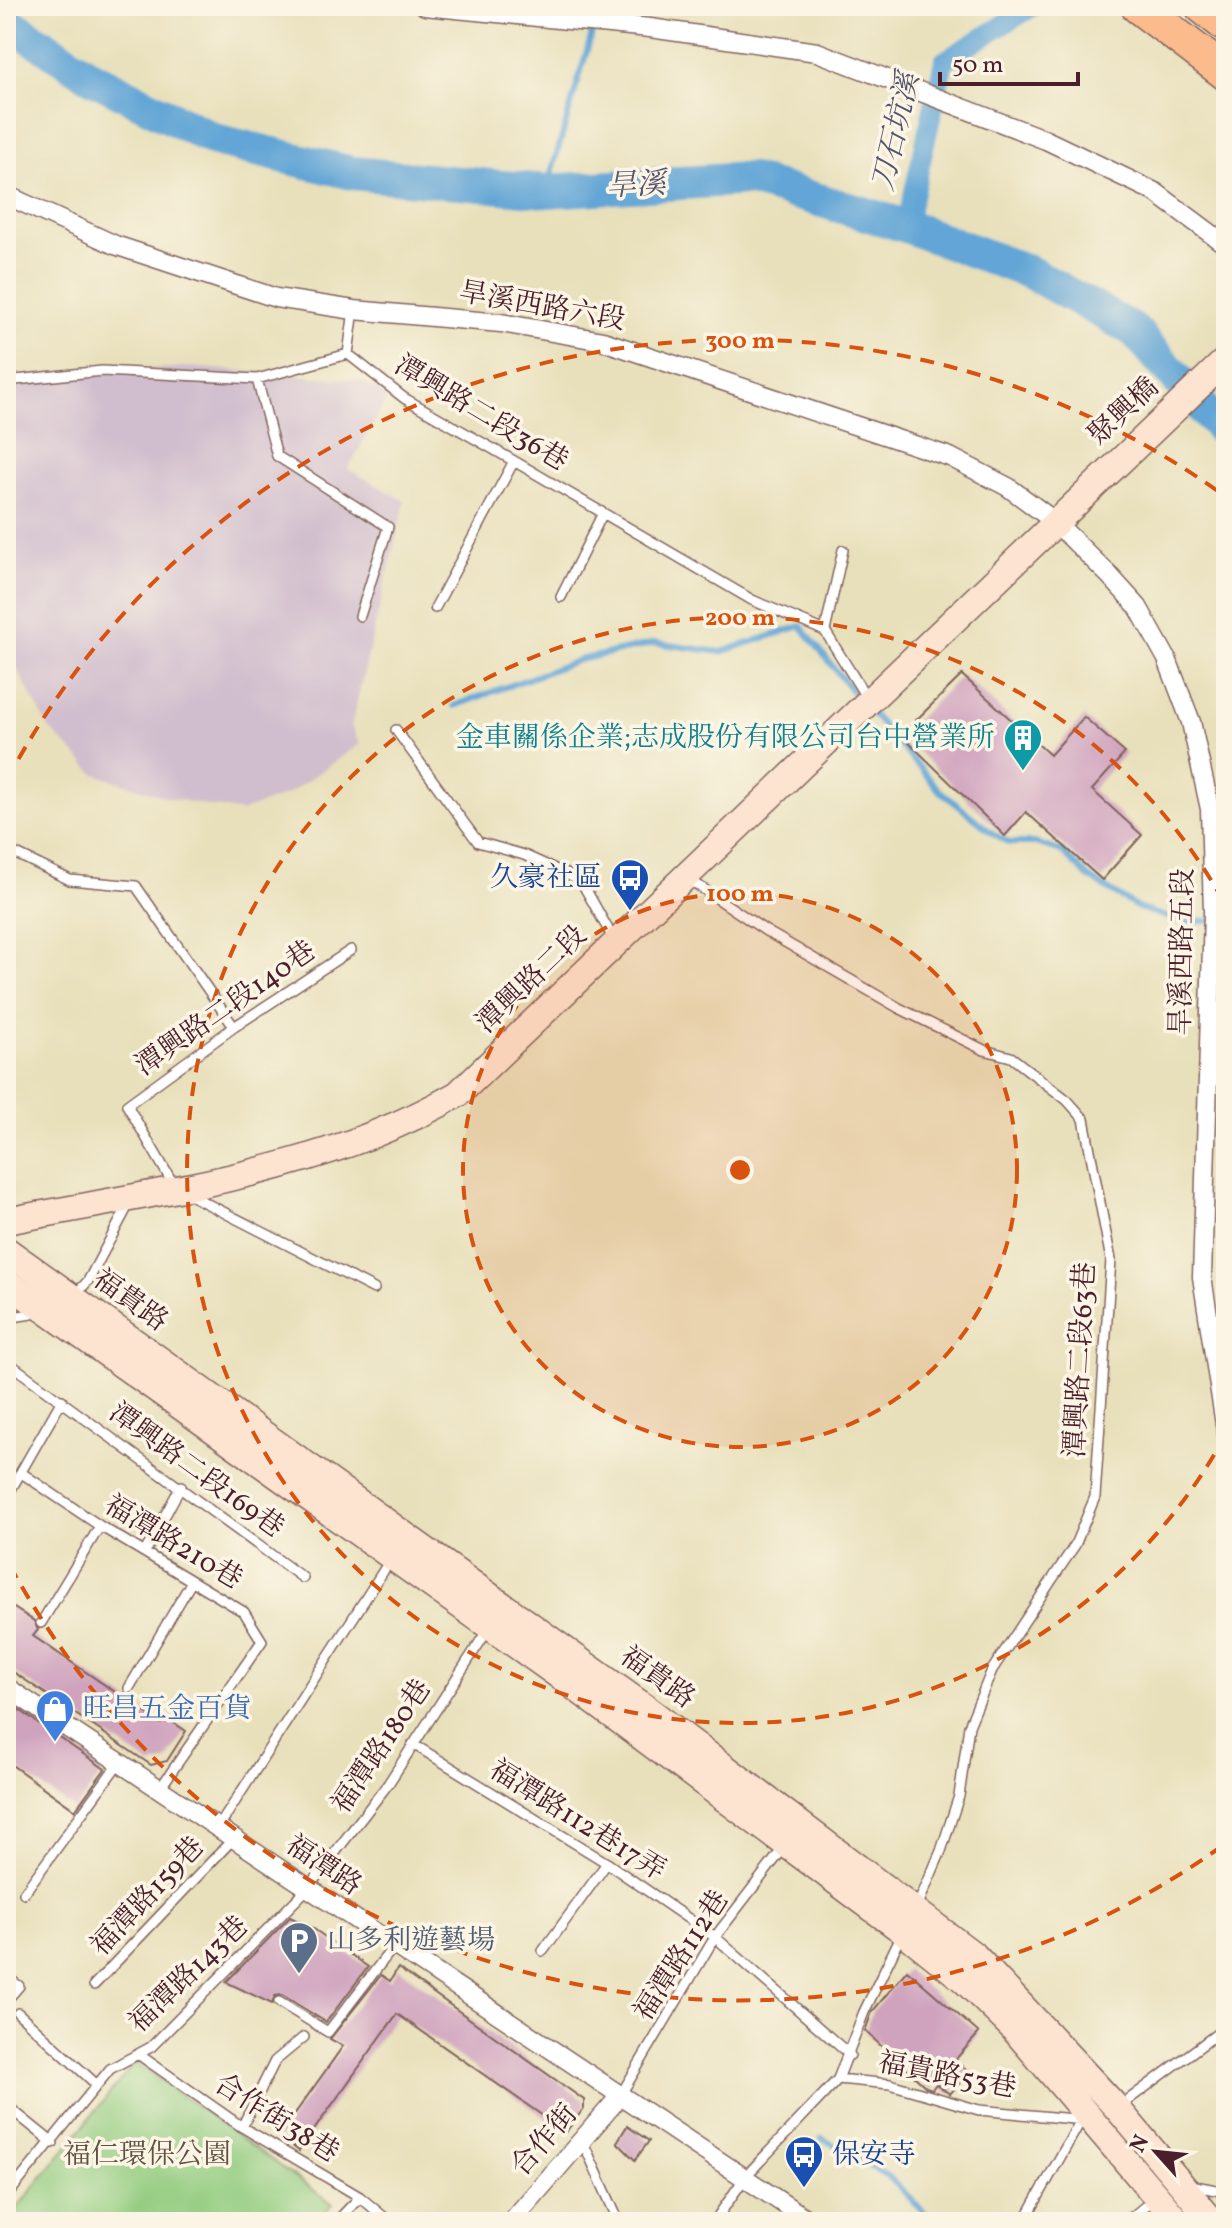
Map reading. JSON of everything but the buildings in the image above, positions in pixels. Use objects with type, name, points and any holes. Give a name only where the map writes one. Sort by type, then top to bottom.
[{"type":"highway","points":[[1138,6],[1226,73]]},
{"type":"highway","points":[[1202,6],[1226,25]]},
{"type":"street","points":[[425,6],[650,28],[817,52],[1046,140],[1155,192],[1226,245]]},
{"type":"street","name":"旱溪西路六段","points":[[6,195],[115,245],[276,298],[354,310],[501,323],[603,341],[950,457],[1060,515]]},
{"type":"street","name":"聚興橋","points":[[1060,515],[1226,360]]},
{"type":"street","name":"潭興路二段","points":[[6,1221],[138,1196],[330,1152],[402,1124],[439,1105],[479,1077],[870,703],[1060,515]]},
{"type":"street","name":"旱溪西路五段","points":[[1060,515],[1138,607],[1167,659],[1202,763],[1214,868],[1202,1277],[1226,1431]]},
{"type":"street","name":"福貴路","points":[[6,1250],[61,1305],[489,1628],[786,1844],[909,1920],[975,1956],[1178,2222]]},
{"type":"street","name":"福貴路","points":[[6,1282],[61,1305],[646,1708],[909,1920]]},
{"type":"street","name":"福潭路","points":[[8,1693],[161,1787],[307,1889],[746,2176],[811,2222]]},
{"type":"street","name":"合作街","points":[[511,2222],[620,2096]]},
{"type":"street","name":"福貴路","points":[[1098,2116],[1183,2184],[1213,2222]]},
{"type":"lane","points":[[6,381],[102,371],[257,379],[348,354],[354,310]]},
{"type":"lane","name":"潭興路二段36巷","points":[[348,354],[404,398],[752,600],[825,631]]},
{"type":"lane","points":[[257,379],[277,456],[388,527],[360,616]]},
{"type":"lane","points":[[435,608],[514,461]]},
{"type":"lane","points":[[561,597],[603,513]]},
{"type":"lane","points":[[843,550],[825,631],[870,703]]},
{"type":"lane","points":[[396,730],[478,842],[524,855],[581,881],[616,943]]},
{"type":"lane","points":[[6,849],[70,880],[136,886],[234,1027]]},
{"type":"lane","name":"潭興路二段63巷","points":[[687,878],[766,931],[899,1008],[984,1050],[1011,1057],[1067,1100],[1084,1119],[1111,1260],[1095,1497],[1075,1545],[992,1670],[969,1726],[959,1796],[941,1851],[864,2012],[850,2055],[838,2079],[746,2176],[714,2222]]},
{"type":"lane","name":"潭興路二段140巷","points":[[175,1187],[127,1105],[234,1027],[351,950]]},
{"type":"lane","points":[[175,1187],[374,1289]]},
{"type":"lane","points":[[6,1318],[61,1305],[88,1281],[128,1204],[138,1196]]},
{"type":"lane","name":"潭興路二段169巷","points":[[6,1361],[14,1370],[62,1400],[303,1578]]},
{"type":"lane","points":[[6,1498],[23,1474],[62,1400]]},
{"type":"lane","name":"福潭路210巷","points":[[23,1474],[100,1526],[244,1612],[262,1641],[161,1787]]},
{"type":"lane","points":[[145,1552],[181,1486]]},
{"type":"lane","points":[[41,1623],[100,1526]]},
{"type":"lane","name":"福潭路159巷","points":[[94,1985],[226,1833],[393,1557]]},
{"type":"lane","points":[[129,1688],[192,1581]]},
{"type":"lane","name":"福潭路180巷","points":[[307,1889],[388,1784],[489,1628]]},
{"type":"lane","name":"福潭路112巷17弄","points":[[413,1744],[607,1863],[715,1937],[850,2055]]},
{"type":"lane","points":[[24,1893],[120,1761]]},
{"type":"lane","name":"福潭路112巷","points":[[620,2096],[715,1937],[786,1844]]},
{"type":"lane","points":[[543,1951],[607,1863]]},
{"type":"lane","name":"福潭路143巷","points":[[6,2197],[53,2143],[110,2069],[151,2047],[307,1889]]},
{"type":"lane","points":[[279,2002],[328,2032],[394,1946]]},
{"type":"lane","points":[[6,1977],[19,1986],[6,2001]]},
{"type":"lane","points":[[18,2013],[97,2085]]},
{"type":"lane","points":[[1024,2222],[1098,2116],[1226,2027]]},
{"type":"lane","points":[[242,2127],[275,2061],[304,2037]]},
{"type":"lane","name":"合作街38巷","points":[[138,2054],[242,2127],[360,2197],[390,2222]]},
{"type":"lane","name":"福貴路53巷","points":[[838,2079],[890,2084],[979,2110],[1098,2116]]},
{"type":"lane","points":[[6,2105],[53,2143]]},
{"type":"lane","points":[[583,2142],[619,2222]]},
{"type":"lane","points":[[1126,2222],[1157,2196],[1183,2184],[1226,2192]]},
{"type":"lane","points":[[336,2222],[360,2197]]},
{"type":"shaded area","points":[[189,367],[358,380],[389,395],[348,469],[405,501],[351,726],[360,744],[288,794],[241,812],[166,797],[95,774],[49,728],[6,649],[6,467],[12,456],[6,376]]},
{"type":"green space","name":"福仁環保公園","points":[[135,2062],[333,2204],[316,2222],[6,2222]]},
{"type":"waterway","points":[[546,191],[600,6]]},
{"type":"waterway","name":"刀石坑溪","points":[[906,226],[944,61],[1034,6]]},
{"type":"waterway","name":"旱溪","points":[[6,21],[92,77],[215,140],[352,173],[546,191],[748,179],[906,226],[1031,273],[1135,331],[1226,434]]},
{"type":"waterway","points":[[454,706],[579,660],[655,643],[721,652],[801,626],[860,701]]},
{"type":"waterway","points":[[868,709],[940,791],[994,834],[1010,843],[1035,843],[1061,851],[1087,876],[1138,908],[1183,922],[1226,920]]},
{"type":"waterway","points":[[822,2138],[888,2176],[934,2222]]},
{"type":"place","name":"金車關係企業;志成股份有限公司台中營業所","points":[[1023,772]]},
{"type":"place","name":"久豪社區","points":[[630,912]]},
{"type":"place","name":"旺昌五金百貨","points":[[55,1743]]},
{"type":"place","name":"山多利遊藝場","points":[[299,1975]]},
{"type":"place","name":"保安寺","points":[[804,2189]]}]
